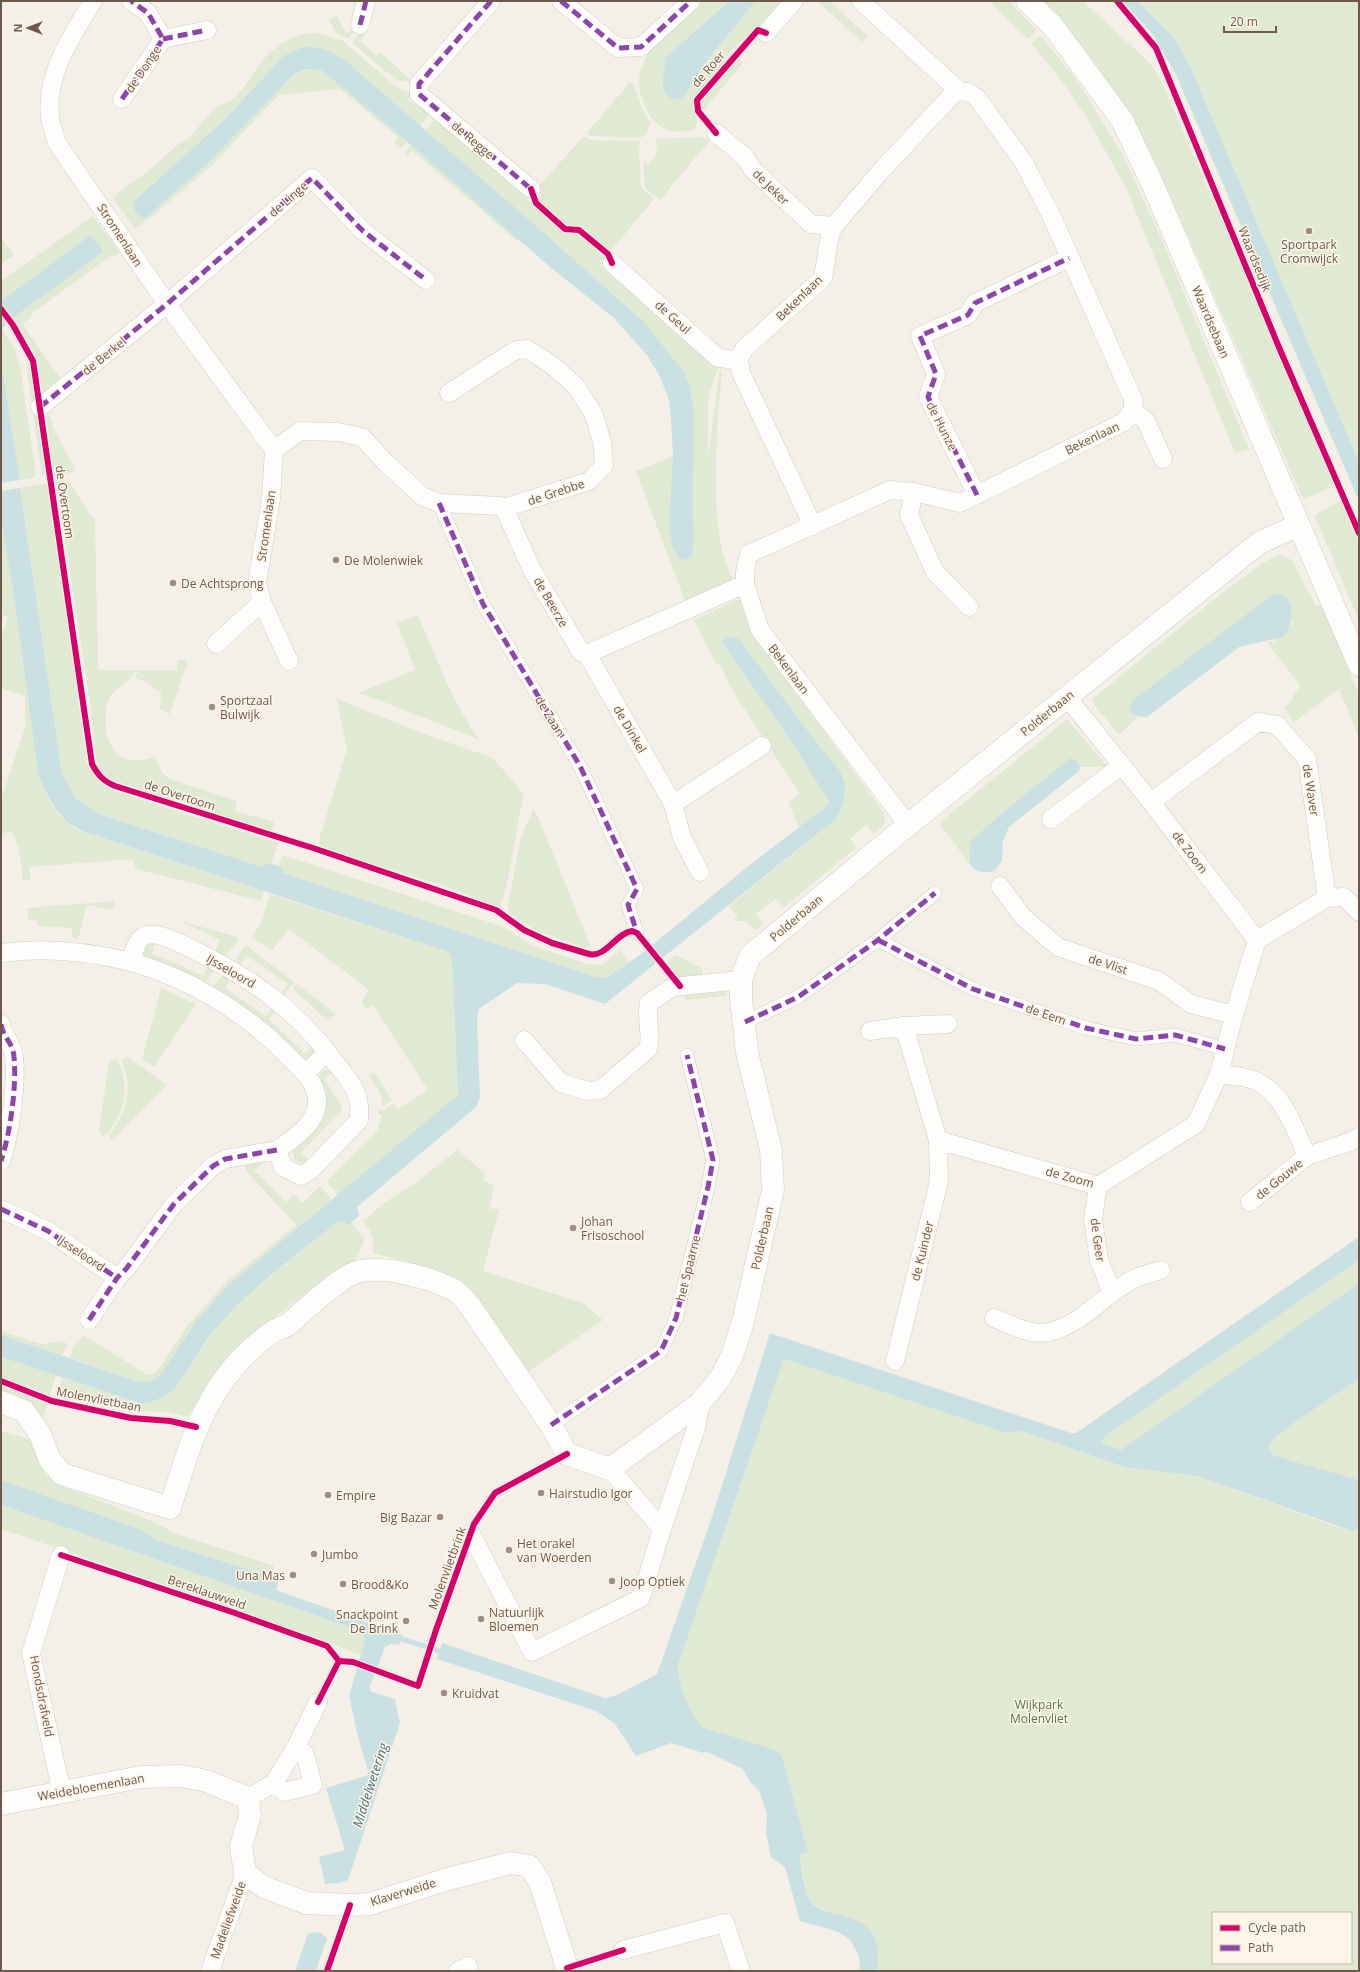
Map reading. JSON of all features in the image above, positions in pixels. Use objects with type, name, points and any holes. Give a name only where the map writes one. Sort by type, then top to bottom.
[{"type":"street","name":"Stromenlaan","points":[[93,1],[63,54],[50,89],[50,117],[57,143],[168,304],[274,450],[271,499],[257,583],[262,602],[289,661]]},
{"type":"street","name":"de Donge","points":[[131,1],[148,13],[163,39]]},
{"type":"street","points":[[360,25],[366,1]]},
{"type":"street","name":"de Regge","points":[[491,1],[419,84],[419,94],[531,189]]},
{"type":"street","points":[[561,1],[618,48],[641,47],[691,1]]},
{"type":"street","points":[[766,34],[794,1]]},
{"type":"street","points":[[861,1],[959,91],[968,92],[977,98],[1023,161],[1052,217],[1133,399],[1133,410],[1146,421],[1163,458]]},
{"type":"street","name":"Waardsebaan","points":[[1027,1],[1052,25],[1122,120],[1152,183],[1359,665]]},
{"type":"street","name":"de Donge","points":[[122,99],[163,39],[207,30]]},
{"type":"street","name":"Bekenlaan","points":[[739,360],[744,349],[824,278],[830,234],[834,226],[880,172],[952,94],[959,91]]},
{"type":"street","name":"de Jeker","points":[[716,133],[745,157],[753,170],[811,224],[834,226]]},
{"type":"street","name":"de Linge","points":[[168,304],[312,178],[363,232],[426,280]]},
{"type":"street","name":"de Hunze","points":[[977,495],[928,397],[936,374],[920,336],[968,315],[975,303],[1069,258]]},
{"type":"street","name":"de Geul","points":[[612,263],[718,358],[739,360]]},
{"type":"street","name":"de Berkel","points":[[40,407],[168,304]]},
{"type":"street","name":"de Grebbe","points":[[449,393],[511,353],[517,350],[527,349],[552,365],[576,386],[594,414],[602,442],[604,466],[589,481],[504,508]]},
{"type":"street","points":[[739,360],[741,372],[813,526]]},
{"type":"street","name":"Bekenlaan","points":[[908,825],[760,630],[746,584],[749,554],[890,490],[914,492],[960,502],[1124,422],[1133,410]]},
{"type":"street","points":[[274,450],[300,431],[338,432],[362,437],[386,463],[422,496],[439,502],[500,506],[504,508]]},
{"type":"street","points":[[914,492],[909,515],[935,572],[969,607]]},
{"type":"street","name":"de Zaan","points":[[439,502],[483,604],[580,766],[637,889],[628,905],[637,933]]},
{"type":"street","name":"de Beerze","points":[[504,508],[533,572],[581,652],[586,654]]},
{"type":"street","name":"Polderbaan","points":[[610,1469],[700,1403],[722,1377],[732,1356],[743,1322],[773,1190],[772,1150],[747,1052],[741,980],[750,956],[908,825],[1259,543],[1299,525]]},
{"type":"street","points":[[586,654],[746,584]]},
{"type":"street","points":[[216,644],[262,602]]},
{"type":"street","name":"de Dinkel","points":[[586,654],[673,804],[682,838],[700,872]]},
{"type":"street","name":"de Zoom","points":[[938,1140],[1098,1186],[1196,1124],[1219,1074],[1234,1015],[1257,940],[1151,802],[1067,697]]},
{"type":"street","name":"de Waver","points":[[1151,802],[1258,722],[1277,726],[1307,759],[1327,898]]},
{"type":"street","points":[[673,804],[762,746]]},
{"type":"street","points":[[1051,819],[1121,766]]},
{"type":"street","name":"de Vlist","points":[[1000,886],[1023,917],[1058,947],[1159,981],[1190,1004],[1234,1015]]},
{"type":"street","points":[[745,1022],[798,997],[878,940],[935,893]]},
{"type":"street","points":[[1257,940],[1327,898],[1344,898],[1359,912]]},
{"type":"street","name":"IJsseloord","points":[[130,962],[137,943],[144,936],[155,934],[185,946],[224,965],[258,987],[307,1027],[327,1052],[359,1097],[359,1120],[310,1170],[301,1176],[283,1167],[277,1150]]},
{"type":"street","name":"de Eem","points":[[878,940],[973,989],[1086,1028],[1136,1039],[1175,1036],[1225,1049]]},
{"type":"street","name":"IJsseloord","points":[[1,953],[20,950],[76,953],[130,962],[170,975],[208,994],[250,1021],[280,1047],[305,1074],[313,1084],[317,1100],[315,1113],[307,1126],[293,1139],[277,1150],[225,1159],[213,1166],[174,1204],[126,1269],[117,1278],[89,1320]]},
{"type":"street","points":[[524,1040],[561,1083],[588,1091],[600,1090],[648,1049],[651,1041],[647,1014],[649,1003],[673,986],[741,980]]},
{"type":"street","points":[[1,1024],[2,1033],[11,1043],[14,1057],[13,1091],[5,1148],[1,1161]]},
{"type":"street","points":[[870,1031],[904,1026],[948,1024]]},
{"type":"street","points":[[904,1026],[938,1140]]},
{"type":"street","points":[[305,1074],[327,1052]]},
{"type":"street","name":"het Spaarne","points":[[551,1426],[660,1351],[676,1318],[708,1187],[713,1160],[687,1054]]},
{"type":"street","name":"de Gouwe","points":[[1219,1074],[1256,1081],[1275,1096],[1288,1115],[1307,1156]]},
{"type":"street","name":"de Gouwe","points":[[1250,1202],[1307,1156],[1352,1141],[1359,1137]]},
{"type":"street","name":"de Kuinder","points":[[895,1361],[939,1181],[938,1140]]},
{"type":"street","name":"de Geer","points":[[1098,1186],[1093,1219],[1100,1260],[1112,1293]]},
{"type":"street","name":"IJsseloord","points":[[1,1208],[48,1231],[117,1278]]},
{"type":"street","points":[[994,1318],[1023,1330],[1049,1332],[1080,1319],[1112,1293],[1132,1280],[1161,1270]]},
{"type":"street","points":[[1,1402],[24,1411],[40,1434],[50,1460],[62,1474],[170,1508],[194,1433],[204,1410],[233,1368],[244,1355],[275,1328],[286,1326],[341,1281],[356,1272],[396,1272],[454,1289],[470,1306],[551,1426],[567,1454],[610,1469],[662,1529]]},
{"type":"street","name":"Molenvlietbrink","points":[[471,1534],[532,1652],[641,1598],[662,1529],[697,1425],[700,1403]]},
{"type":"street","name":"Hondsdrafveld","points":[[61,1555],[31,1653],[62,1793]]},
{"type":"street","points":[[248,1798],[274,1783],[296,1747],[318,1702]]},
{"type":"street","points":[[274,1783],[284,1792],[313,1785],[305,1754],[296,1747]]},
{"type":"street","name":"Weidebloemenlaan","points":[[1,1804],[142,1777],[182,1776],[206,1780],[248,1798]]},
{"type":"street","name":"Madeliefweide","points":[[210,1971],[245,1873],[241,1846],[250,1815],[248,1798]]},
{"type":"street","name":"Klaverweide","points":[[245,1873],[264,1887],[314,1904],[350,1905],[370,1904],[448,1879],[511,1863],[529,1866],[540,1882],[568,1971]]},
{"type":"street","points":[[623,1950],[725,1923],[741,1971]]},
{"type":"green space","points":[[700,1],[729,1],[664,59],[663,84],[666,95],[683,98],[704,64],[756,1],[781,1],[751,36],[739,42],[694,100],[693,108],[698,122],[693,130],[680,132],[671,131],[661,127],[655,122],[646,110],[639,87],[642,65],[646,55],[658,36]]},
{"type":"green space","points":[[817,1],[829,1],[868,36],[862,42]]},
{"type":"green space","points":[[989,1],[1009,1],[1035,29],[1034,33],[1028,39]]},
{"type":"green space","points":[[1041,1],[1083,1],[1152,65],[1161,80],[1336,484],[1324,491],[1303,499],[1188,236],[1139,131]]},
{"type":"green space","name":"Sportpark Cromwijck","points":[[1137,1],[1359,1],[1359,462],[1191,68],[1175,39]]},
{"type":"green space","points":[[337,16],[346,33],[356,28],[358,29],[348,38],[336,33],[329,20]]},
{"type":"green space","points":[[318,33],[343,41],[399,89],[412,95],[408,99],[416,106],[419,102],[430,113],[421,126],[346,61],[291,51],[276,63],[225,119],[133,202],[142,218],[146,218],[210,161],[294,74],[303,71],[320,70],[328,74],[407,141],[402,148],[394,142],[398,137],[340,89],[279,95],[211,166],[135,229],[113,198],[147,172],[180,143],[189,138],[215,108],[230,101],[238,94],[269,53],[290,39],[301,35]]},
{"type":"green space","points":[[360,33],[365,34],[361,41],[377,56],[380,52],[411,80],[410,82],[396,80],[352,43]]},
{"type":"green space","points":[[1042,37],[1078,82],[1123,155],[1161,238],[1249,449],[1235,453],[1126,188],[1087,118],[1061,80],[1031,43],[1037,38]]},
{"type":"green space","points":[[737,58],[743,63],[703,111],[700,109],[699,101],[734,59]]},
{"type":"green space","points":[[630,82],[635,88],[642,109],[650,122],[647,135],[639,138],[590,136],[587,133]]},
{"type":"green space","points":[[437,119],[489,163],[490,166],[563,231],[578,233],[605,256],[599,264],[686,341],[695,342],[720,365],[721,383],[717,433],[716,499],[721,543],[726,562],[733,579],[685,601],[636,471],[673,456],[673,467],[694,538],[694,411],[684,372],[644,322],[551,239],[425,131],[434,120]],"holes":[[[720,367],[708,457],[708,397]]]},
{"type":"green space","points":[[584,136],[590,140],[638,141],[640,143],[639,152],[641,187],[654,199],[609,253],[581,228],[567,227],[537,201],[542,195],[536,189]]},
{"type":"green space","points":[[701,137],[710,140],[660,200],[645,188],[643,162],[645,161],[648,165],[657,154],[656,139]]},
{"type":"green space","points":[[411,145],[519,239],[517,241],[412,150],[408,155],[405,152]]},
{"type":"green space","points":[[93,216],[120,253],[114,256],[112,255],[31,314],[33,316],[22,324],[64,383],[43,398],[37,359],[30,344],[13,318],[103,252],[90,235],[1,301],[1,281]]},
{"type":"green space","points":[[1,238],[14,255],[1,264]]},
{"type":"green space","points":[[2,329],[14,347],[21,371],[36,475],[34,478],[20,480],[1,363]]},
{"type":"green space","points":[[26,363],[29,363],[31,373],[46,477],[42,477]]},
{"type":"green space","points":[[46,413],[48,413],[53,428],[75,469],[73,472],[54,476]]},
{"type":"green space","points":[[65,480],[69,482],[92,517],[95,518],[98,670],[135,670],[130,680],[114,692],[108,702],[106,727],[108,739],[113,748],[120,756],[130,760],[141,760],[155,756],[162,772],[170,779],[237,801],[235,811],[274,822],[272,832],[112,780],[106,776],[98,766],[91,710],[56,482]]},
{"type":"green space","points":[[47,483],[87,763],[91,772],[100,782],[112,790],[278,843],[272,864],[268,863],[262,867],[99,814],[76,798],[62,774],[20,488]]},
{"type":"green space","points":[[1342,502],[1359,542],[1359,621],[1314,517],[1321,511]]},
{"type":"green space","points":[[1,521],[14,597],[38,773],[51,804],[58,814],[76,829],[264,891],[261,901],[136,869],[133,859],[30,867],[30,880],[23,881],[19,849],[12,832],[1,833],[1,795],[3,794],[25,727],[25,696],[1,688],[1,639],[8,617],[1,614]]},
{"type":"green space","points":[[1279,554],[1292,560],[1316,606],[1321,604],[1359,694],[1359,737],[1339,689],[1294,722],[1284,708],[1290,702],[1300,685],[1267,642],[1275,641],[1292,624],[1291,607],[1272,595],[1133,700],[1131,713],[1138,717],[1119,735],[1096,707],[1092,699],[1222,593],[1263,563]]},
{"type":"green space","points":[[736,600],[743,600],[760,644],[884,813],[885,821],[882,827],[874,834],[866,825],[850,839],[856,848],[784,907],[776,899],[756,914],[763,924],[756,930],[745,921],[732,921],[738,917],[729,906],[836,819],[844,803],[845,784],[841,772],[813,738],[721,641],[829,797],[829,801],[823,809],[799,828],[788,802],[800,794],[732,690],[719,663],[716,664],[694,620]]},
{"type":"green space","points":[[418,615],[438,663],[454,696],[462,712],[480,740],[363,694],[356,694],[415,670],[397,623]]},
{"type":"green space","points":[[177,660],[186,660],[187,663],[170,714],[160,710],[161,693],[147,682],[135,678],[137,670],[177,670]]},
{"type":"green space","points":[[337,699],[424,734],[485,755],[496,761],[524,795],[508,880],[500,908],[444,886],[320,848],[319,839],[347,750]]},
{"type":"green space","points":[[1067,719],[1108,767],[1079,767],[1078,762],[1072,758],[970,842],[969,863],[939,823]]},
{"type":"green space","points":[[533,809],[538,817],[591,947],[585,948],[535,930],[507,912],[520,840]]},
{"type":"green space","points":[[282,855],[489,922],[505,928],[533,946],[588,964],[602,965],[620,950],[629,962],[604,978],[596,977],[283,873],[282,867],[279,866]]},
{"type":"green space","points":[[270,894],[449,952],[452,960],[458,1095],[338,1195],[329,1185],[328,1180],[373,1136],[378,1129],[382,1115],[378,1114],[378,1110],[384,1110],[393,1103],[398,1109],[428,1090],[373,1005],[366,1009],[361,1002],[369,990],[289,929],[272,951],[252,937],[262,921]]},
{"type":"green space","points":[[115,901],[113,910],[87,905],[78,939],[72,937],[72,928],[37,926],[36,919],[28,920],[27,908]]},
{"type":"green space","points":[[180,921],[238,937],[239,939],[224,958],[215,951],[220,940]]},
{"type":"green space","points":[[151,942],[155,944],[152,954],[176,963],[203,976],[209,966],[217,967],[204,984],[144,957],[144,946]]},
{"type":"green space","points":[[246,945],[294,982],[284,996],[281,994],[288,984],[247,956],[239,965],[232,963]]},
{"type":"green space","points":[[675,955],[702,968],[703,979],[681,981],[667,962]]},
{"type":"green space","points":[[225,972],[231,978],[225,988],[266,1016],[273,1008],[276,1010],[269,1019],[304,1053],[313,1047],[320,1054],[306,1060],[304,1059],[212,988]]},
{"type":"green space","points":[[297,984],[336,1014],[328,1021],[293,989]]},
{"type":"green space","points":[[726,987],[727,996],[687,1000],[681,991]]},
{"type":"green space","points":[[161,988],[196,1004],[154,1067],[142,1059]]},
{"type":"green space","points":[[128,1057],[167,1085],[113,1140],[111,1140],[109,1136],[121,1116],[126,1102],[128,1087],[122,1061],[124,1058]]},
{"type":"green space","points":[[115,1059],[118,1061],[121,1069],[125,1086],[123,1102],[118,1117],[108,1133],[103,1136],[99,1131],[109,1062]]},
{"type":"green space","points":[[331,1070],[334,1072],[324,1079],[342,1106],[342,1111],[301,1152],[309,1161],[300,1164],[294,1159],[293,1150],[321,1081],[320,1074],[323,1071]]},
{"type":"green space","points":[[374,1072],[392,1100],[383,1106],[380,1093],[369,1075]]},
{"type":"green space","points":[[457,1150],[485,1173],[483,1180],[494,1186],[490,1208],[499,1210],[483,1271],[583,1303],[603,1320],[525,1374],[469,1294],[450,1275],[427,1267],[373,1253],[372,1236],[363,1221],[384,1203],[418,1181]]},
{"type":"green space","points":[[266,1159],[255,1171],[286,1202],[294,1194],[302,1203],[320,1186],[332,1199],[227,1286],[197,1320],[161,1374],[153,1381],[139,1382],[70,1358],[74,1345],[84,1335],[146,1374],[150,1375],[157,1371],[188,1325],[226,1282],[296,1225],[247,1172],[245,1167],[246,1163]]},
{"type":"green space","points":[[339,1221],[347,1225],[351,1222],[365,1239],[354,1263],[336,1269],[261,1328],[199,1400],[188,1417],[169,1412],[138,1411],[57,1394],[63,1378],[142,1404],[159,1400],[172,1391],[224,1318],[242,1299]]},
{"type":"green space","points":[[1359,1260],[1359,1283],[1121,1450],[1101,1443],[1102,1440],[1111,1432]]},
{"type":"green space","points":[[1,1331],[41,1344],[63,1341],[67,1344],[62,1356],[1,1335]]},
{"type":"green space","points":[[1,1357],[56,1375],[41,1426],[1,1397]]},
{"type":"green space","name":"Wijkpark Molenvliet","points":[[784,1359],[1006,1433],[1021,1431],[1125,1467],[1197,1476],[1334,1526],[1352,1531],[1359,1529],[1359,1971],[878,1971],[879,1955],[831,1913],[812,1903],[806,1892],[799,1854],[808,1852],[782,1755],[775,1750],[702,1727],[693,1714],[682,1689],[678,1665]]},
{"type":"green space","points":[[1359,1379],[1359,1480],[1275,1456],[1269,1450],[1270,1443],[1285,1429]]},
{"type":"green space","points":[[1,1431],[29,1439],[45,1474],[59,1485],[152,1521],[174,1533],[274,1566],[271,1576],[160,1541],[137,1528],[1,1480]]},
{"type":"green space","points":[[1,1505],[363,1632],[365,1641],[361,1655],[233,1608],[1,1529]]},
{"type":"water","points":[[729,1],[756,1],[704,64],[683,98],[675,100],[666,95],[663,84],[664,59]]},
{"type":"water","points":[[1123,1],[1137,1],[1175,39],[1191,68],[1359,462],[1359,501],[1177,77],[1155,37]]},
{"type":"water","points":[[303,47],[326,50],[346,61],[644,322],[684,372],[690,388],[694,411],[694,538],[692,556],[686,560],[679,558],[672,546],[669,528],[673,456],[669,400],[660,377],[647,355],[614,318],[550,267],[411,145],[323,71],[307,69],[294,74],[210,161],[146,218],[142,218],[135,212],[133,202],[225,119],[283,56]]},
{"type":"water","points":[[90,235],[99,244],[103,252],[13,318],[1,330],[1,301]]},
{"type":"water","points":[[1,363],[20,480],[1,483]]},
{"type":"water","points":[[20,488],[62,774],[76,798],[99,814],[262,867],[268,863],[282,867],[283,873],[596,977],[605,978],[640,955],[751,864],[823,809],[829,801],[791,741],[721,641],[730,636],[739,639],[813,738],[841,772],[845,784],[844,803],[836,819],[605,1004],[545,984],[517,983],[479,1009],[477,1021],[480,1097],[476,1107],[357,1207],[359,1216],[348,1225],[339,1221],[268,1277],[235,1307],[220,1324],[206,1341],[181,1380],[172,1391],[162,1398],[142,1404],[1,1357],[1,1335],[139,1382],[153,1381],[161,1374],[197,1320],[227,1286],[458,1095],[452,960],[449,952],[85,832],[68,822],[61,815],[50,800],[38,773],[14,597],[1,521],[1,491]]},
{"type":"water","points":[[1278,594],[1284,596],[1288,601],[1291,606],[1292,613],[1290,626],[1283,637],[1239,647],[1147,717],[1140,717],[1131,713],[1130,704],[1133,700],[1272,595]]},
{"type":"water","points":[[1072,758],[1078,762],[1080,769],[1078,772],[1009,827],[1003,841],[1002,861],[994,871],[980,872],[974,869],[969,863],[970,842],[1006,810]]},
{"type":"water","points":[[1359,1237],[1359,1260],[1111,1432],[1102,1440],[1101,1443],[1121,1450],[1359,1283],[1359,1379],[1285,1429],[1270,1443],[1269,1450],[1275,1456],[1359,1480],[1359,1529],[1352,1531],[1197,1476],[1125,1467],[1021,1431],[1006,1433],[784,1359],[678,1665],[678,1672],[682,1689],[693,1714],[702,1727],[775,1750],[782,1755],[808,1852],[799,1854],[807,1894],[813,1904],[819,1908],[852,1919],[868,1928],[876,1941],[878,1950],[878,1971],[859,1971],[860,1963],[856,1950],[852,1943],[840,1933],[800,1921],[785,1867],[771,1857],[766,1833],[767,1814],[759,1791],[750,1782],[743,1769],[705,1751],[703,1753],[671,1743],[636,1756],[615,1724],[596,1711],[437,1659],[442,1643],[605,1698],[617,1695],[657,1674],[713,1514],[770,1333],[1071,1433],[1076,1433]]},
{"type":"water","name":"Middelwetering","points":[[1,1480],[137,1528],[160,1541],[279,1579],[276,1590],[403,1635],[399,1645],[391,1644],[385,1647],[370,1687],[370,1691],[395,1699],[400,1723],[348,1880],[339,1883],[325,1884],[319,1857],[345,1850],[326,1788],[369,1775],[357,1733],[349,1696],[365,1641],[363,1632],[1,1505]]},
{"type":"water","points":[[319,1932],[327,1938],[316,1971],[295,1971],[308,1933]]},
{"type":"waterway","points":[[402,1639],[439,1651]]},
{"type":"marked path","points":[[122,99],[163,39],[148,13],[131,1]]},
{"type":"marked path","points":[[360,25],[366,1]]},
{"type":"marked path","points":[[491,1],[419,84],[419,94],[531,189]]},
{"type":"marked path","points":[[561,1],[618,48],[641,47],[691,1]]},
{"type":"marked path","points":[[163,39],[207,30]]},
{"type":"marked path","points":[[40,407],[167,304],[312,178],[363,231],[426,280]]},
{"type":"marked path","points":[[977,495],[928,397],[936,374],[920,336],[968,315],[975,303],[1069,258]]},
{"type":"marked path","points":[[439,503],[483,604],[580,766],[637,889],[628,905],[637,933]]},
{"type":"marked path","points":[[745,1022],[798,997],[878,940],[935,893]]},
{"type":"marked path","points":[[878,940],[973,989],[1086,1028],[1136,1039],[1175,1035],[1225,1049]]},
{"type":"marked path","points":[[1,1024],[2,1029],[12,1047],[15,1069],[12,1110],[1,1161]]},
{"type":"marked path","points":[[551,1425],[661,1351],[676,1318],[708,1187],[713,1160],[687,1055]]},
{"type":"marked path","points":[[89,1320],[117,1278],[126,1269],[174,1204],[213,1166],[225,1159],[277,1150]]},
{"type":"marked path","points":[[1,1209],[48,1231],[117,1278]]},
{"type":"cycle path","name":"Waardsedijk","points":[[1117,1],[1156,48],[1278,345],[1359,533]]},
{"type":"cycle path","name":"de Roer","points":[[716,133],[698,111],[697,100],[758,30],[766,33]]},
{"type":"cycle path","points":[[531,189],[536,203],[565,229],[579,230],[608,254],[612,263]]},
{"type":"cycle path","name":"de Overtoom","points":[[1,309],[13,325],[33,361],[92,764],[101,777],[115,786],[313,848],[496,910],[524,930],[552,943],[589,954],[601,952],[621,936],[632,931],[637,933],[680,986]]},
{"type":"cycle path","name":"Molenvlietbaan","points":[[1,1381],[52,1401],[131,1418],[170,1421],[196,1427]]},
{"type":"cycle path","points":[[318,1702],[339,1661],[353,1662],[418,1686],[436,1630],[474,1524],[495,1493],[567,1454]]},
{"type":"cycle path","name":"Bereklauwveld","points":[[61,1555],[232,1612],[327,1646],[339,1661]]},
{"type":"cycle path","points":[[327,1971],[350,1905]]},
{"type":"cycle path","points":[[567,1968],[623,1950]]},
{"type":"place","name":"Sportpark Cromwijck","points":[[1309,231]]},
{"type":"place","name":"De Molenwiek","points":[[336,560]]},
{"type":"place","name":"De Achtsprong","points":[[173,583]]},
{"type":"place","name":"Sportzaal Bulwijk","points":[[212,707]]},
{"type":"place","name":"Johan Frisoschool","points":[[573,1228]]},
{"type":"place","name":"Hairstudio Igor","points":[[541,1493]]},
{"type":"place","name":"Empire","points":[[328,1495]]},
{"type":"place","name":"Big Bazar","points":[[440,1517]]},
{"type":"place","name":"Het orakel van Woerden","points":[[509,1550]]},
{"type":"place","name":"Jumbo","points":[[314,1554]]},
{"type":"place","name":"Una Mas","points":[[293,1575]]},
{"type":"place","name":"Joop Optiek","points":[[612,1581]]},
{"type":"place","name":"Brood&Ko","points":[[343,1584]]},
{"type":"place","name":"Natuurlijk Bloemen","points":[[481,1619]]},
{"type":"place","name":"Snackpoint De Brink","points":[[406,1621]]},
{"type":"place","name":"Kruidvat","points":[[444,1693]]}]
